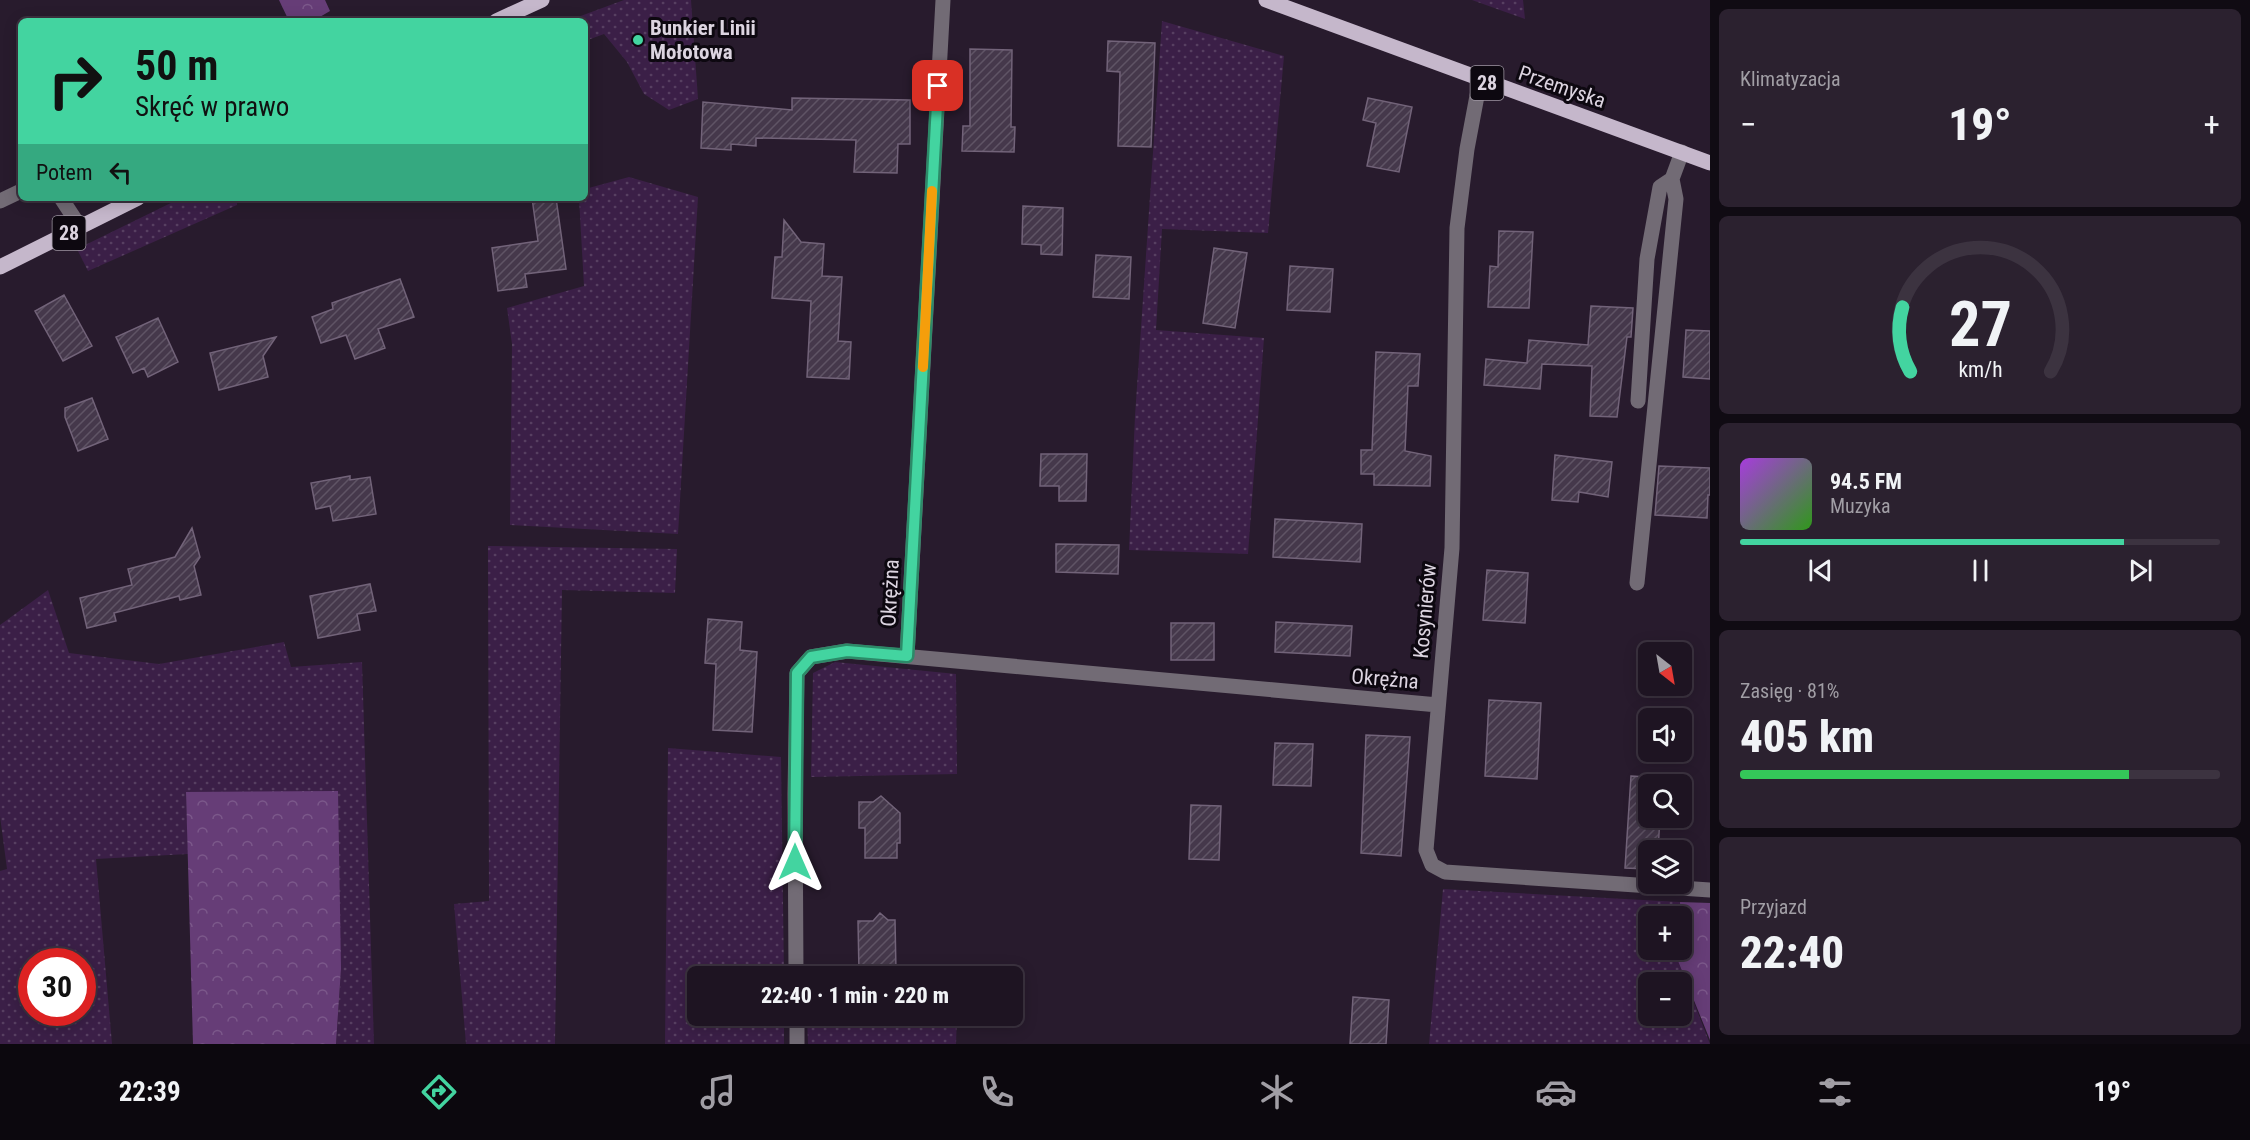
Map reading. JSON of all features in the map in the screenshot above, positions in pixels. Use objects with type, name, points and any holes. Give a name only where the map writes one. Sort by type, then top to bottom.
[{"type":"main road","points":[[503,18],[542,0]]},
{"type":"main road","name":"Przemyska","points":[[1266,0],[1710,163]]},
{"type":"main road","name":"28","points":[[0,267],[132,201]]},
{"type":"street","name":"Okrężna","points":[[943,0],[907,656],[1438,705]]},
{"type":"street","name":"Kosynierów","points":[[1480,80],[1467,149],[1457,228],[1452,548],[1426,850],[1432,865],[1445,872],[1710,890]]},
{"type":"street","points":[[1637,584],[1676,199],[1672,179],[1682,152]]},
{"type":"street","points":[[1638,401],[1647,259],[1660,187],[1672,179]]},
{"type":"street","points":[[0,201],[18,192]]},
{"type":"street","points":[[63,201],[80,227]]},
{"type":"street","points":[[796,966],[797,673],[811,657],[847,651],[907,656]]},
{"type":"street","points":[[797,1026],[797,1044]]},
{"type":"shaded area","points":[[624,0],[691,0],[698,99],[669,110],[644,94],[627,62],[604,34],[588,40],[588,18],[575,18]]},
{"type":"shaded area","points":[[1472,0],[1523,0],[1525,19]]},
{"type":"shaded area","points":[[1162,21],[1284,56],[1268,233],[1162,229],[1156,330],[1264,338],[1248,554],[1129,550],[1135,416]]},
{"type":"shaded area","points":[[629,177],[698,197],[678,534],[510,525],[512,344],[507,308],[584,286],[579,201],[588,201],[588,188]]},
{"type":"shaded area","points":[[175,201],[237,201],[237,205],[88,271],[77,249]]},
{"type":"shaded area","points":[[488,546],[677,549],[675,593],[562,590],[555,1044],[466,1044],[454,904],[489,901]]},
{"type":"shaded area","points":[[48,590],[69,653],[159,664],[284,642],[291,667],[362,662],[374,1044],[336,1044],[341,969],[186,792],[188,854],[96,859],[112,1044],[0,1044],[0,871],[7,869],[0,816],[0,625]]},
{"type":"shaded area","points":[[835,662],[956,674],[957,774],[811,777],[813,673]]},
{"type":"shaded area","points":[[668,748],[781,757],[784,966],[687,966],[687,1026],[784,1026],[784,1044],[665,1044]]},
{"type":"shaded area","points":[[1443,889],[1680,902],[1680,906],[1638,906],[1638,960],[1678,960],[1682,972],[1638,972],[1638,1026],[1692,1026],[1692,997],[1710,1044],[1429,1044]]},
{"type":"shaded area","points":[[807,1026],[957,1026],[956,1044],[808,1044]]},
{"type":"green space","points":[[279,0],[325,0],[330,11],[318,18],[288,18]]},
{"type":"green space","points":[[338,791],[341,969],[336,1044],[193,1044],[186,792]]},
{"type":"green space","points":[[1680,902],[1710,903],[1710,1040],[1692,996],[1692,972],[1682,972],[1678,961],[1692,960],[1692,906],[1680,906]]},
{"type":"building","points":[[1108,41],[1155,43],[1151,147],[1118,146],[1120,72],[1107,71]]},
{"type":"building","points":[[970,49],[1012,50],[1011,127],[1015,127],[1014,152],[962,151],[963,126],[970,126]]},
{"type":"building","points":[[792,98],[910,100],[910,144],[898,144],[897,173],[854,172],[856,140],[756,138],[756,146],[731,144],[731,150],[701,148],[703,102],[792,110]]},
{"type":"building","points":[[1368,98],[1412,107],[1399,172],[1367,166],[1376,123],[1363,120]]},
{"type":"building","points":[[532,201],[556,201],[566,269],[525,274],[527,287],[498,291],[492,248],[538,241]]},
{"type":"building","points":[[1023,206],[1063,208],[1062,255],[1041,254],[1041,245],[1022,244]]},
{"type":"building","points":[[784,220],[801,242],[824,244],[822,276],[842,277],[838,341],[851,342],[849,379],[807,377],[811,301],[772,298],[775,257],[782,257]]},
{"type":"building","points":[[1499,231],[1533,232],[1529,308],[1488,307],[1490,266],[1498,267]]},
{"type":"building","points":[[1214,248],[1247,253],[1235,328],[1203,323]]},
{"type":"building","points":[[1096,255],[1131,257],[1129,299],[1093,297]]},
{"type":"building","points":[[1290,266],[1333,269],[1330,312],[1287,310]]},
{"type":"building","points":[[400,279],[414,317],[378,329],[385,348],[355,359],[346,335],[321,343],[312,317],[333,309],[332,303]]},
{"type":"building","points":[[64,295],[92,346],[63,361],[35,311]]},
{"type":"building","points":[[1591,306],[1633,308],[1631,337],[1627,337],[1617,417],[1590,416],[1592,366],[1542,364],[1540,389],[1484,385],[1486,359],[1527,363],[1529,340],[1588,345]]},
{"type":"building","points":[[158,318],[178,362],[148,377],[144,368],[133,373],[116,337]]},
{"type":"building","points":[[1686,330],[1710,331],[1710,379],[1683,377]]},
{"type":"building","points":[[276,337],[263,356],[268,377],[219,390],[210,353]]},
{"type":"building","points":[[1376,352],[1420,354],[1418,386],[1408,386],[1405,451],[1431,456],[1430,486],[1374,485],[1374,474],[1361,474],[1361,450],[1372,450]]},
{"type":"building","points":[[92,398],[108,439],[78,451],[65,417],[65,408]]},
{"type":"building","points":[[1041,454],[1087,454],[1086,501],[1059,501],[1059,486],[1040,486]]},
{"type":"building","points":[[1555,455],[1612,462],[1608,497],[1579,492],[1578,502],[1552,500]]},
{"type":"building","points":[[1659,466],[1710,468],[1707,518],[1655,515]]},
{"type":"building","points":[[350,476],[350,480],[370,477],[376,514],[333,521],[330,506],[316,509],[311,483]]},
{"type":"building","points":[[1275,519],[1362,524],[1360,562],[1273,557]]},
{"type":"building","points":[[192,528],[200,557],[194,566],[201,595],[180,600],[179,596],[114,613],[116,621],[87,628],[80,598],[132,585],[128,569],[175,557]]},
{"type":"building","points":[[1056,544],[1119,545],[1118,574],[1056,572]]},
{"type":"building","points":[[1487,570],[1528,573],[1525,623],[1483,620]]},
{"type":"building","points":[[370,584],[376,611],[357,614],[360,630],[318,638],[310,596]]},
{"type":"building","points":[[708,619],[742,622],[740,650],[757,652],[752,732],[713,730],[716,664],[705,663]]},
{"type":"building","points":[[1276,622],[1352,626],[1350,656],[1275,652]]},
{"type":"building","points":[[1171,623],[1214,623],[1214,660],[1171,660]]},
{"type":"building","points":[[1489,700],[1541,703],[1537,779],[1485,776]]},
{"type":"building","points":[[1366,735],[1410,737],[1401,856],[1361,853]]},
{"type":"building","points":[[1275,743],[1313,744],[1311,786],[1273,785]]},
{"type":"building","points":[[1631,776],[1638,776],[1638,828],[1659,828],[1659,840],[1638,840],[1638,869],[1625,868]]},
{"type":"building","points":[[881,796],[900,813],[900,843],[897,843],[897,858],[865,858],[865,828],[859,828],[859,802],[873,802]]},
{"type":"building","points":[[1191,805],[1221,806],[1219,860],[1189,859]]},
{"type":"building","points":[[880,913],[888,920],[895,920],[896,966],[859,966],[858,921],[873,921]]},
{"type":"building","points":[[1353,997],[1389,1000],[1386,1044],[1350,1044]]},
{"type":"slow traffic","points":[[923,367],[932,191]]},
{"type":"place","name":"Bunkier Linii Mołotowa","points":[[638,40]]},
{"type":"route","points":[[795,862],[797,673],[811,657],[847,651],[907,656],[938,86]]}]
